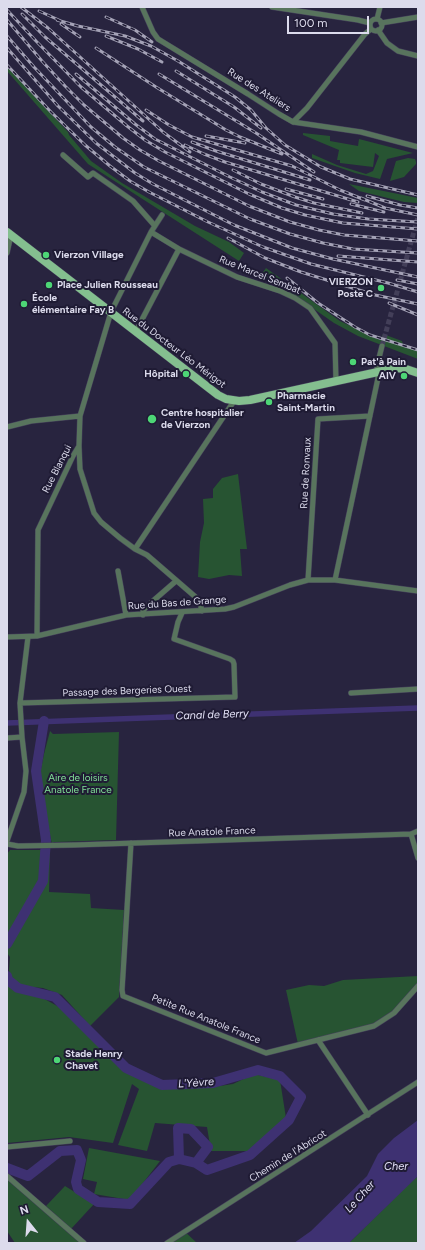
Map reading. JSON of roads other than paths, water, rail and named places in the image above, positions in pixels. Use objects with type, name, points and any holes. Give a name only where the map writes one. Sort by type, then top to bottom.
[{"type":"main road","name":"Rue du Docteur Léo Mérigot","points":[[9,234],[218,394],[234,401]]},
{"type":"main road","points":[[234,401],[250,400],[400,368],[418,373]]},
{"type":"street","name":"Rue des Ateliers","points":[[142,7],[152,32],[158,39],[293,122],[361,132],[418,147]]},
{"type":"street","points":[[272,7],[358,20],[370,26],[374,31],[378,30]]},
{"type":"street","points":[[377,19],[380,7]]},
{"type":"street","points":[[381,23],[418,17]]},
{"type":"street","points":[[293,122],[307,108],[365,34],[373,19],[377,19]]},
{"type":"street","points":[[377,19],[381,23]]},
{"type":"street","points":[[378,30],[381,27],[381,23]]},
{"type":"street","points":[[378,30],[383,38],[392,47],[403,53],[418,56]]},
{"type":"street","points":[[63,156],[88,178],[92,173],[133,201],[155,226]]},
{"type":"street","points":[[111,312],[151,232],[162,215]]},
{"type":"street","name":"Rue Marcel Sembat","points":[[151,232],[179,249],[237,277],[280,291],[295,298],[310,308],[335,343],[336,382]]},
{"type":"street","points":[[7,254],[9,234]]},
{"type":"street","points":[[136,331],[179,249]]},
{"type":"street","name":"Rue Blanqui","points":[[37,636],[38,530],[72,456],[79,446],[80,416],[111,312]]},
{"type":"street","points":[[335,580],[378,378],[377,366],[382,346]]},
{"type":"street","points":[[135,549],[234,401]]},
{"type":"street","points":[[7,427],[31,421],[80,416]]},
{"type":"street","name":"Rue de Ronvaux","points":[[308,580],[318,420],[370,416]]},
{"type":"street","points":[[79,446],[80,469],[94,514],[120,538],[135,549],[147,555],[199,600],[202,611]]},
{"type":"street","points":[[118,571],[126,615]]},
{"type":"street","points":[[143,615],[146,608],[176,580]]},
{"type":"street","name":"Rue du Bas de Grange","points":[[7,637],[37,636],[126,615],[225,610],[290,585],[308,580],[335,580],[418,591]]},
{"type":"street","name":"Passage des Bergeries Ouest","points":[[20,703],[235,697],[233,661],[174,639],[182,613]]},
{"type":"street","points":[[7,843],[24,792],[26,771],[21,729],[20,703],[28,637]]},
{"type":"street","points":[[351,693],[418,689]]},
{"type":"street","points":[[7,738],[22,737]]},
{"type":"street","name":"Rue Anatole France","points":[[7,843],[18,846],[52,846],[411,834],[418,831]]},
{"type":"street","points":[[411,834],[418,858]]},
{"type":"street","name":"Petite Rue Anatole France","points":[[131,843],[122,990],[123,996],[266,1053],[374,1026],[394,1012],[418,986]]},
{"type":"street","points":[[318,1040],[368,1116]]},
{"type":"street","name":"Chemin de l'Abricot","points":[[167,1243],[368,1116],[418,1082]]},
{"type":"street","points":[[7,1146],[70,1141]]},
{"type":"street","points":[[7,1176],[84,1243]]},
{"type":"water","name":"Cher","points":[[418,1120],[418,1176],[349,1243],[294,1243],[311,1231],[367,1176],[378,1154],[394,1138]]},
{"type":"waterway","name":"Canal de Berry","points":[[7,723],[418,708]]},
{"type":"waterway","name":"L'Yèvre","points":[[7,944],[43,881],[46,840],[36,771],[44,721]]},
{"type":"waterway","name":"L'Yèvre","points":[[7,976],[8,980],[18,988],[55,997],[126,1068],[162,1085],[213,1083],[258,1070],[280,1076],[301,1097],[289,1120],[250,1155],[207,1170],[196,1163],[179,1159],[169,1162],[130,1204],[98,1202],[78,1189],[76,1182],[81,1160],[77,1150],[60,1151],[28,1176],[7,1168]]},
{"type":"waterway","name":"L'Yèvre","points":[[179,1159],[178,1128],[191,1129],[208,1147],[196,1163]]},
{"type":"tunnel","points":[[382,346],[418,217]]},
{"type":"railway","points":[[21,7],[48,28],[163,132],[190,152]]},
{"type":"railway","points":[[7,10],[81,87],[145,140],[165,152],[249,194],[282,208],[305,215],[343,223],[418,229]]},
{"type":"railway","points":[[39,11],[61,21]]},
{"type":"railway","points":[[22,14],[45,37],[143,121]]},
{"type":"railway","points":[[106,17],[135,30],[152,42]]},
{"type":"railway","points":[[7,20],[42,61],[84,105],[123,138],[159,161],[249,206],[290,222],[344,235],[418,241]]},
{"type":"railway","points":[[57,20],[125,36],[151,46],[235,97],[251,110],[266,128],[285,145],[321,167],[350,179],[418,195]]},
{"type":"railway","points":[[61,24],[80,37]]},
{"type":"railway","points":[[7,36],[91,127],[115,147],[144,167],[250,219],[290,234],[353,249],[418,253]]},
{"type":"railway","points":[[106,36],[138,49],[162,62]]},
{"type":"railway","points":[[7,48],[58,106],[96,143],[135,173],[153,184],[234,225],[292,248],[333,259],[418,277]]},
{"type":"railway","points":[[96,48],[226,130],[282,154]]},
{"type":"railway","points":[[7,65],[51,112],[85,145],[130,181],[149,192],[208,222],[263,247],[311,264],[418,292]]},
{"type":"railway","points":[[176,71],[234,107],[261,128]]},
{"type":"railway","points":[[76,74],[155,139],[262,192],[296,205],[333,214],[368,219],[418,222]]},
{"type":"railway","points":[[159,74],[256,133],[314,172]]},
{"type":"railway","points":[[146,110],[169,125],[192,137],[292,166],[340,190],[365,200]]},
{"type":"railway","points":[[206,136],[245,143]]},
{"type":"railway","points":[[192,142],[216,151],[310,180]]},
{"type":"railway","points":[[185,145],[225,162],[358,202]]},
{"type":"railway","points":[[233,170],[261,184],[295,197],[314,203],[362,213]]},
{"type":"railway","points":[[286,189],[323,199]]},
{"type":"railway","points":[[367,196],[400,205],[418,208]]},
{"type":"railway","points":[[361,198],[385,208],[418,215]]},
{"type":"railway","points":[[351,204],[384,212]]},
{"type":"railway","points":[[228,238],[265,258],[301,272],[375,295],[418,304]]},
{"type":"railway","points":[[338,256],[418,262]]},
{"type":"railway","points":[[287,278],[318,303],[355,327],[370,335],[418,350]]},
{"type":"railway","points":[[397,280],[418,284]]},
{"type":"railway","points":[[389,303],[418,315]]},
{"type":"place","name":"Vierzon Village","points":[[46,255]]},
{"type":"place","name":"Place Julien Rousseau","points":[[49,285]]},
{"type":"place","name":"VIERZON Poste C","points":[[381,288]]},
{"type":"place","name":"École élémentaire Fay B","points":[[24,304]]},
{"type":"place","name":"Pat'à Pain","points":[[353,362]]},
{"type":"place","name":"Hôpital","points":[[186,374]]},
{"type":"place","name":"AIV","points":[[404,376]]},
{"type":"place","name":"Pharmacie Saint-Martin","points":[[269,402]]},
{"type":"place","name":"Centre hospitalier de Vierzon","points":[[152,419]]},
{"type":"place","name":"Stade Henry Chavet","points":[[57,1060]]},
{"type":"park label","name":"Aire de loisirs Anatole France","points":[[78,784]]},
{"type":"water label","name":"Le Cher","points":[[360,1197]]}]
